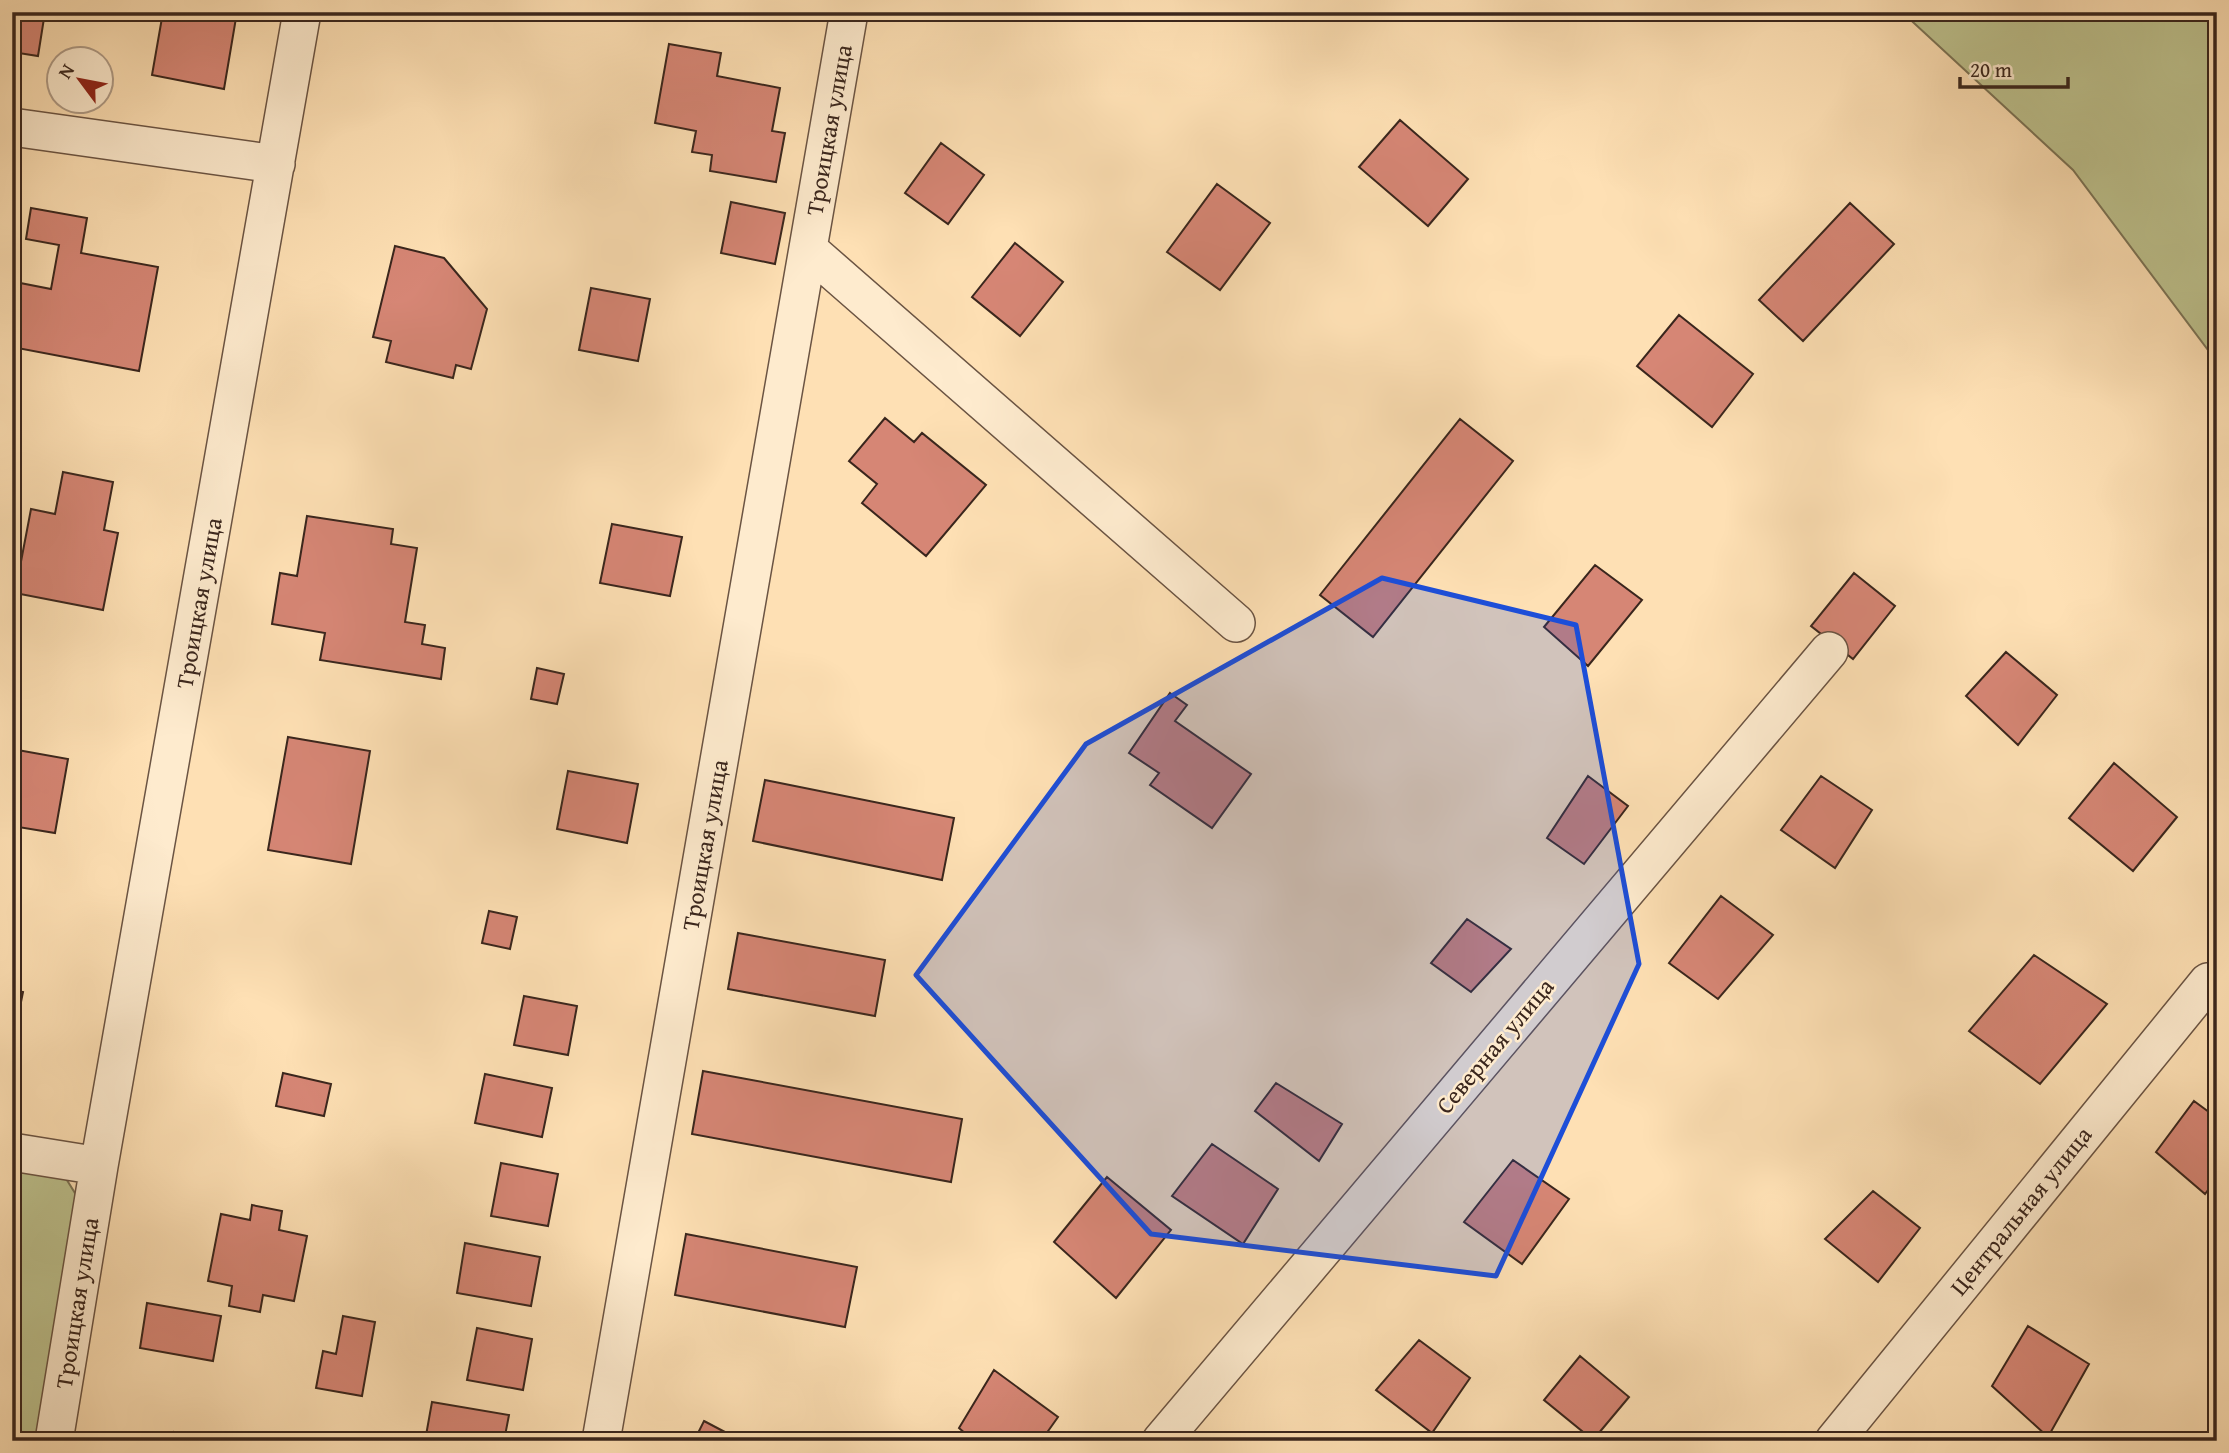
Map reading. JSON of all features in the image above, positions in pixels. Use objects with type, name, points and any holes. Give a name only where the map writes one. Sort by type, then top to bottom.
[{"type":"street","name":"Троицкая улица","points":[[54,1441],[99,1166],[302,12]]},
{"type":"street","name":"Троицкая улица","points":[[601,1441],[849,12]]},
{"type":"street","points":[[12,127],[276,164]]},
{"type":"street","name":"Троицкая улица","points":[[808,248],[1236,623]]},
{"type":"street","name":"Северная улица","points":[[1161,1441],[1829,651]]},
{"type":"street","name":"Центральная улица","points":[[1834,1441],[2207,982]]},
{"type":"street","points":[[12,1152],[99,1166]]},
{"type":"highlighted area","points":[[1382,578],[1576,625],[1639,964],[1496,1276],[1151,1234],[916,975],[1086,744]]},
{"type":"green space","points":[[1902,12],[2217,12],[2217,362],[2073,170]]},
{"type":"green space","points":[[12,1169],[65,1177],[78,1198],[38,1441],[12,1441]]},
{"type":"building","points":[[12,12],[45,12],[38,56],[12,52]]},
{"type":"building","points":[[163,12],[237,12],[224,89],[152,75]]},
{"type":"building","points":[[669,44],[721,53],[717,76],[780,88],[772,131],[785,133],[776,182],[710,171],[712,155],[692,152],[696,131],[655,123]]},
{"type":"building","points":[[1400,120],[1468,179],[1428,226],[1359,167]]},
{"type":"building","points":[[941,143],[984,175],[948,224],[905,193]]},
{"type":"building","points":[[1217,184],[1270,223],[1220,290],[1167,252]]},
{"type":"building","points":[[731,202],[785,213],[775,264],[721,253]]},
{"type":"building","points":[[1850,203],[1894,244],[1803,341],[1759,300]]},
{"type":"building","points":[[31,208],[87,218],[81,253],[158,267],[139,371],[12,347],[12,297],[15,282],[51,289],[59,245],[26,239]]},
{"type":"building","points":[[1015,243],[1063,282],[1020,336],[972,297]]},
{"type":"building","points":[[395,246],[444,258],[487,309],[471,369],[456,365],[453,378],[386,362],[391,341],[373,337]]},
{"type":"building","points":[[591,288],[650,299],[638,361],[579,350]]},
{"type":"building","points":[[1679,315],[1753,374],[1712,427],[1637,366]]},
{"type":"building","points":[[885,418],[914,442],[922,433],[986,485],[926,556],[862,503],[877,484],[849,461]]},
{"type":"building","points":[[1460,419],[1513,461],[1373,637],[1320,595]]},
{"type":"building","points":[[63,472],[113,482],[104,530],[118,533],[103,610],[15,593],[31,509],[55,514]]},
{"type":"building","points":[[307,516],[393,529],[391,544],[417,548],[405,622],[425,625],[422,644],[445,648],[441,679],[320,660],[325,633],[272,624],[280,573],[297,576]]},
{"type":"building","points":[[612,524],[682,537],[670,596],[600,583]]},
{"type":"building","points":[[1595,565],[1642,600],[1588,666],[1544,627]]},
{"type":"building","points":[[1854,573],[1895,606],[1853,659],[1811,626]]},
{"type":"building","points":[[2006,652],[2057,695],[2018,745],[1966,696]]},
{"type":"building","points":[[537,668],[564,674],[557,704],[531,699]]},
{"type":"building","points":[[1170,693],[1187,705],[1175,721],[1251,774],[1212,828],[1150,785],[1159,773],[1129,753]]},
{"type":"building","points":[[288,737],[370,751],[351,864],[268,850]]},
{"type":"building","points":[[12,749],[68,759],[55,833],[12,826]]},
{"type":"building","points":[[2114,763],[2177,817],[2133,871],[2069,818]]},
{"type":"building","points":[[568,771],[638,784],[627,843],[557,829]]},
{"type":"building","points":[[1588,776],[1628,806],[1584,864],[1547,838]]},
{"type":"building","points":[[1821,776],[1872,810],[1835,868],[1781,830]]},
{"type":"building","points":[[765,780],[954,818],[942,880],[753,841]]},
{"type":"building","points":[[1721,896],[1773,935],[1718,999],[1669,963]]},
{"type":"building","points":[[489,911],[517,917],[510,949],[482,943]]},
{"type":"building","points":[[1467,919],[1511,949],[1471,992],[1431,963]]},
{"type":"building","points":[[738,933],[885,960],[875,1016],[728,989]]},
{"type":"building","points":[[12,940],[18,941],[12,971]]},
{"type":"building","points":[[2034,955],[2107,1004],[2040,1084],[1969,1031]]},
{"type":"building","points":[[12,990],[23,992],[12,1047]]},
{"type":"building","points":[[524,996],[577,1006],[568,1055],[514,1045]]},
{"type":"building","points":[[703,1071],[962,1119],[951,1182],[692,1134]]},
{"type":"building","points":[[283,1073],[331,1084],[324,1116],[276,1106]]},
{"type":"building","points":[[485,1074],[552,1088],[542,1137],[475,1123]]},
{"type":"building","points":[[1276,1083],[1342,1124],[1319,1161],[1255,1111]]},
{"type":"building","points":[[2194,1101],[2217,1118],[2217,1178],[2205,1194],[2156,1152]]},
{"type":"building","points":[[1212,1144],[1278,1189],[1243,1244],[1172,1196]]},
{"type":"building","points":[[1513,1160],[1569,1199],[1522,1264],[1464,1222]]},
{"type":"building","points":[[501,1163],[558,1174],[548,1226],[491,1216]]},
{"type":"building","points":[[1107,1177],[1171,1230],[1116,1298],[1054,1242]]},
{"type":"building","points":[[1873,1191],[1920,1228],[1878,1282],[1825,1239]]},
{"type":"building","points":[[252,1205],[282,1211],[279,1230],[307,1236],[294,1301],[263,1295],[260,1312],[229,1306],[232,1286],[208,1281],[221,1214],[250,1220]]},
{"type":"building","points":[[686,1234],[857,1267],[845,1327],[675,1295]]},
{"type":"building","points":[[465,1243],[540,1257],[531,1306],[457,1293]]},
{"type":"building","points":[[147,1303],[221,1316],[213,1361],[140,1348]]},
{"type":"building","points":[[343,1316],[375,1322],[362,1396],[316,1388],[323,1351],[336,1354]]},
{"type":"building","points":[[2028,1326],[2089,1364],[2048,1437],[1992,1386]]},
{"type":"building","points":[[477,1328],[532,1339],[523,1390],[467,1380]]},
{"type":"building","points":[[1419,1340],[1470,1378],[1432,1433],[1376,1390]]},
{"type":"building","points":[[1580,1356],[1629,1397],[1593,1440],[1544,1400]]},
{"type":"building","points":[[994,1370],[1058,1417],[1041,1441],[974,1441],[959,1428]]},
{"type":"building","points":[[432,1402],[509,1415],[504,1441],[425,1441]]},
{"type":"building","points":[[704,1421],[742,1441],[694,1441]]},
{"type":"building","points":[[174,1432],[228,1441],[173,1441]]}]
